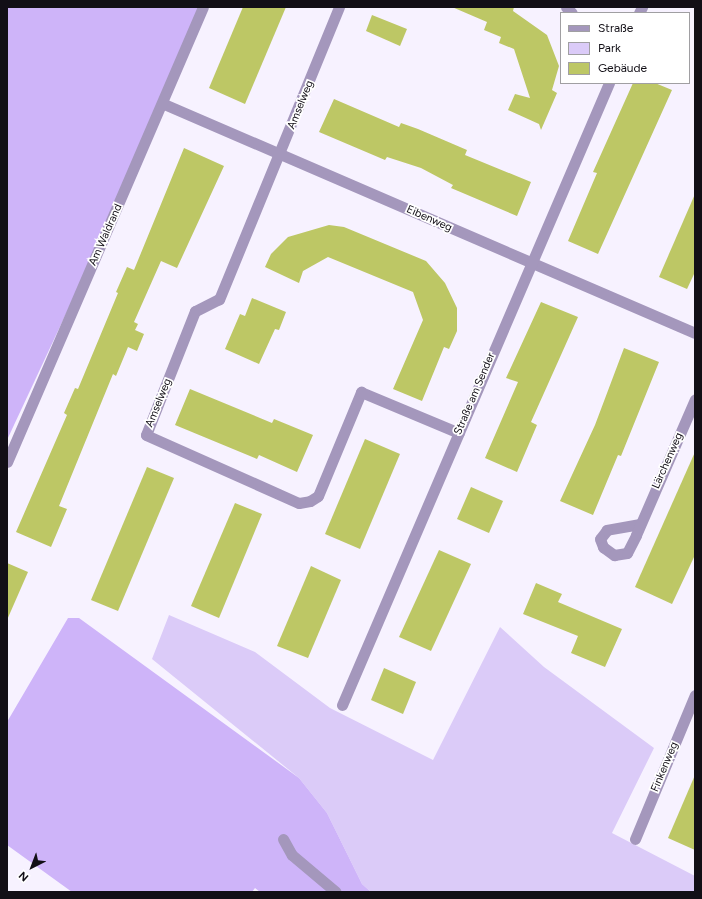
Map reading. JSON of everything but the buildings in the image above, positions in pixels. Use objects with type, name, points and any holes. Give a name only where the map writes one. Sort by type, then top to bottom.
[{"type":"street","name":"Am Waldrand","points":[[7,462],[164,104],[203,7]]},
{"type":"street","name":"Amselweg","points":[[340,7],[281,154],[219,299],[195,311],[146,435],[299,503],[310,501],[318,496],[361,392],[459,432]]},
{"type":"street","name":"Straße am Sender","points":[[342,705],[609,84]]},
{"type":"street","name":"Eibenweg","points":[[164,104],[530,264],[695,333]]},
{"type":"street","name":"Lärchenweg","points":[[640,524],[695,399]]},
{"type":"street","name":"Finkenweg","points":[[635,839],[695,695]]},
{"type":"street","points":[[283,839],[292,855],[336,892]]},
{"type":"green space","points":[[169,615],[255,652],[330,708],[433,760],[500,627],[544,667],[654,748],[612,833],[695,876],[695,892],[371,892],[362,884],[327,813],[299,778],[152,659]]},
{"type":"shaded area","points":[[7,7],[203,7],[164,104],[7,440]]},
{"type":"shaded area","points":[[68,618],[79,618],[299,778],[327,813],[362,884],[371,892],[260,892],[255,888],[252,892],[72,892],[7,845],[7,722]]}]
